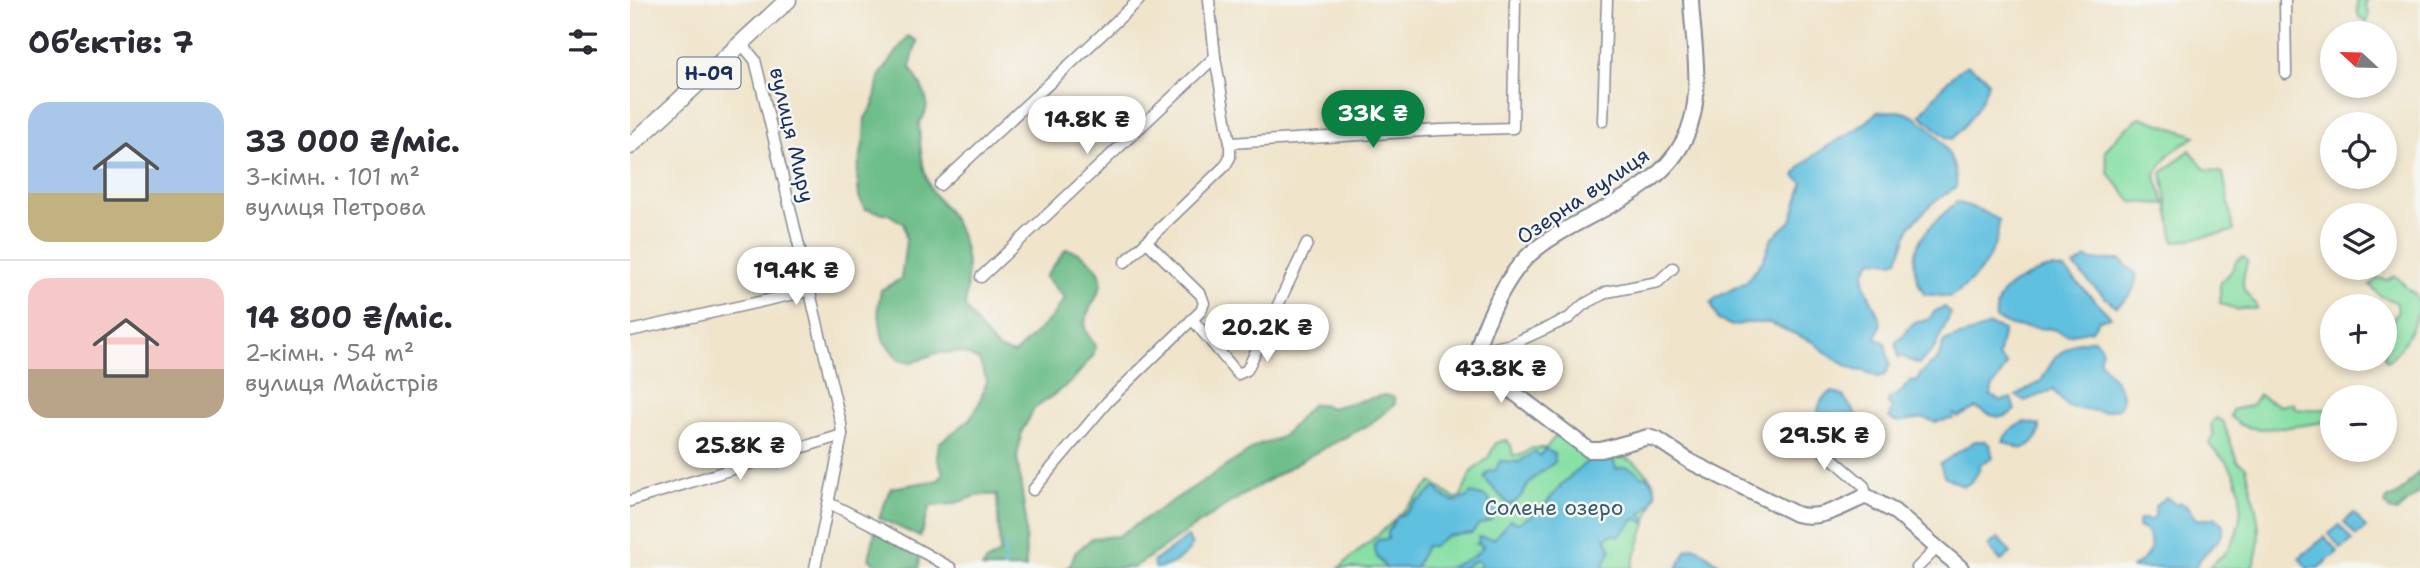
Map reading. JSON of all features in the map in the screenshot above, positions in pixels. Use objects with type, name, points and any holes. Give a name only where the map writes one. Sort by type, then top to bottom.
[{"type":"main road","name":"Н-09","points":[[630,146],[788,0]]},
{"type":"street","points":[[940,184],[1139,0]]},
{"type":"street","points":[[1125,262],[1226,166],[1230,157],[1209,0]]},
{"type":"street","points":[[1230,143],[1513,128],[1515,0]]},
{"type":"street","points":[[1603,121],[1607,0]]},
{"type":"street","name":"Озерна вулиця","points":[[1478,348],[1499,296],[1512,274],[1528,256],[1629,194],[1672,160],[1684,141],[1693,117],[1696,90],[1690,0]]},
{"type":"street","points":[[2285,0],[2286,74]]},
{"type":"street","name":"вулиця Миру","points":[[741,43],[755,60],[760,76],[842,435],[814,568]]},
{"type":"street","points":[[981,277],[1215,57]]},
{"type":"street","points":[[1033,490],[1108,401],[1201,311],[1204,303],[1201,295],[1147,243]]},
{"type":"street","points":[[1192,319],[1238,374],[1247,370],[1307,244]]},
{"type":"street","points":[[1674,268],[1658,282],[1607,292],[1583,304],[1569,318],[1512,344],[1478,348],[1478,360],[1487,372],[1589,450],[1601,450],[1648,438],[1658,440],[1691,462],[1796,514],[1810,518],[1821,516],[1866,496]]},
{"type":"street","points":[[630,331],[808,291]]},
{"type":"street","points":[[1804,434],[1864,486],[1866,496],[1895,512],[1961,568]]},
{"type":"street","points":[[630,501],[842,435]]},
{"type":"street","points":[[829,503],[951,568]]},
{"type":"street","points":[[1917,568],[1937,548]]},
{"type":"green space","points":[[2357,0],[2367,0],[2365,7],[2369,11],[2367,21],[2358,15]]},
{"type":"green space","points":[[908,36],[917,41],[910,67],[927,102],[924,116],[919,123],[925,172],[932,191],[961,235],[967,270],[965,307],[982,331],[998,349],[1014,354],[1050,319],[1065,298],[1045,277],[1066,249],[1087,259],[1098,270],[1101,278],[1101,287],[1089,310],[1085,327],[1096,346],[1093,356],[1071,382],[1034,409],[1022,431],[1017,457],[1025,514],[1026,568],[982,568],[1000,553],[997,495],[979,495],[953,504],[930,506],[920,537],[879,518],[891,488],[939,480],[943,472],[937,458],[939,443],[968,421],[978,406],[987,381],[979,360],[961,352],[936,353],[912,363],[899,360],[883,340],[878,308],[881,290],[901,279],[906,241],[904,224],[888,214],[865,209],[859,197],[857,174],[865,118],[874,104],[879,77]]},
{"type":"green space","points":[[2140,117],[2196,136],[2169,154],[2155,174],[2165,204],[2132,202],[2108,173],[2105,151],[2118,135]]},
{"type":"green space","points":[[2190,150],[2205,169],[2223,173],[2234,231],[2174,242],[2162,173]]},
{"type":"green space","points":[[2243,257],[2247,260],[2244,289],[2257,308],[2238,310],[2220,303],[2220,282],[2231,272],[2237,260]]},
{"type":"green space","points":[[2397,278],[2418,299],[2416,316],[2397,351],[2397,294],[2378,294],[2370,285],[2376,280],[2397,280]]},
{"type":"green space","points":[[1384,395],[1394,397],[1395,404],[1369,425],[1309,456],[1225,506],[1133,568],[1065,568],[1070,566],[1075,553],[1092,538],[1118,536],[1256,446],[1279,438],[1312,404],[1323,404],[1330,408]]},
{"type":"green space","points":[[2259,395],[2280,406],[2293,403],[2296,409],[2320,409],[2320,422],[2262,429],[2243,426],[2230,416],[2232,410],[2250,405]]},
{"type":"green space","points":[[2216,418],[2223,421],[2237,461],[2246,467],[2259,531],[2259,543],[2252,568],[2208,568],[2231,545],[2239,523],[2240,511],[2239,488],[2235,477],[2228,464],[2209,444],[2214,434],[2212,423]]},
{"type":"green space","name":"Солене озеро","points":[[1558,433],[1589,456],[1618,456],[1631,461],[1647,474],[1655,485],[1652,506],[1631,568],[1339,568],[1390,524],[1432,482],[1455,499],[1461,496],[1472,471],[1488,458],[1496,443],[1506,440],[1511,445],[1513,455],[1521,455],[1532,448],[1546,448]]},
{"type":"green space","points":[[2420,471],[2420,492],[2396,512],[2389,510],[2385,503],[2388,498],[2400,492]]},
{"type":"green space","points":[[875,531],[920,556],[919,568],[882,568],[869,559]]},
{"type":"water","points":[[1967,65],[1983,75],[1988,82],[1969,120],[1952,139],[1947,138],[1920,115],[1947,81]]},
{"type":"water","points":[[1899,111],[1921,121],[1940,140],[1953,163],[1956,187],[1933,203],[1910,226],[1898,260],[1873,260],[1867,267],[1864,275],[1867,291],[1881,323],[1876,338],[1885,343],[1890,365],[1885,375],[1878,377],[1855,370],[1833,358],[1813,342],[1770,323],[1732,326],[1718,320],[1711,303],[1746,282],[1763,260],[1772,238],[1791,221],[1803,183],[1795,176],[1800,167],[1877,112]]},
{"type":"water","points":[[1957,202],[1999,220],[1995,244],[1985,265],[1960,290],[1950,297],[1924,294],[1917,279],[1915,253],[1926,231]]},
{"type":"water","points":[[2086,258],[2120,260],[2136,274],[2133,289],[2116,307],[2074,266]]},
{"type":"water","points":[[2052,268],[2065,270],[2111,317],[2099,320],[2092,330],[2068,335],[2052,329],[2011,326],[1996,319],[1997,305],[2006,290],[2036,272]]},
{"type":"water","points":[[1945,307],[1951,313],[1934,349],[1919,364],[1900,356],[1899,359],[1896,342],[1914,323],[1928,320],[1935,311]]},
{"type":"water","points":[[1989,325],[2004,330],[1998,357],[2007,365],[1992,388],[1991,396],[2001,401],[2011,398],[2015,410],[2000,417],[1976,408],[1958,417],[1954,414],[1953,419],[1935,422],[1924,418],[1897,422],[1889,418],[1892,407],[1888,405],[1888,400],[1902,391],[1911,380],[1917,382],[1921,373],[1938,359],[1944,342]]},
{"type":"water","points":[[2094,339],[2100,345],[2102,352],[2099,358],[2102,364],[2120,388],[2122,401],[2119,408],[2103,412],[2068,407],[2053,390],[2025,401],[2016,396],[2041,381],[2055,357],[2075,343]]},
{"type":"water","points":[[1833,392],[1843,396],[1857,416],[1848,432],[1832,440],[1821,429],[1818,414],[1822,400]]},
{"type":"water","points":[[2025,422],[2040,425],[2039,434],[2032,443],[2021,449],[2003,441],[2012,429]]},
{"type":"water","points":[[1975,441],[1985,441],[1990,445],[1993,458],[1981,464],[1975,478],[1966,485],[1944,476],[1940,464]]},
{"type":"water","points":[[1546,449],[1554,454],[1555,462],[1535,477],[1514,503],[1509,505],[1484,478],[1488,472],[1496,470],[1500,461],[1519,462],[1535,451],[1540,456]]},
{"type":"water","points":[[1613,459],[1616,469],[1627,467],[1642,477],[1646,476],[1653,483],[1656,494],[1651,505],[1641,514],[1645,523],[1636,518],[1619,536],[1613,534],[1605,538],[1611,549],[1602,568],[1479,568],[1481,564],[1477,560],[1461,568],[1448,568],[1472,557],[1480,550],[1483,546],[1476,544],[1479,542],[1478,537],[1494,539],[1510,520],[1518,523],[1541,510],[1562,484],[1589,460]]},
{"type":"water","points":[[1435,488],[1454,502],[1471,493],[1486,497],[1499,511],[1490,521],[1478,525],[1472,533],[1446,536],[1433,546],[1426,546],[1415,568],[1386,568],[1377,557],[1374,545],[1378,540],[1388,539],[1388,532],[1397,517],[1406,513]]},
{"type":"water","points":[[2165,498],[2176,505],[2180,502],[2186,506],[2196,519],[2215,517],[2221,522],[2222,533],[2195,568],[2132,568],[2146,556],[2151,543],[2147,531],[2138,527],[2138,521],[2152,520],[2155,506]]},
{"type":"water","points":[[2354,513],[2366,528],[2356,536],[2344,522]]},
{"type":"water","points":[[2340,525],[2352,541],[2341,549],[2329,534]]},
{"type":"water","points":[[1188,537],[1192,546],[1185,554],[1171,564],[1155,568],[1153,562]]},
{"type":"water","points":[[2325,537],[2338,552],[2318,568],[2307,568],[2299,558]]},
{"type":"water","points":[[1998,538],[2011,553],[2001,561],[1988,546]]},
{"type":"water","points":[[1695,547],[1727,568],[1677,568],[1687,549]]},
{"type":"waterway","points":[[1004,568],[1005,544]]}]
